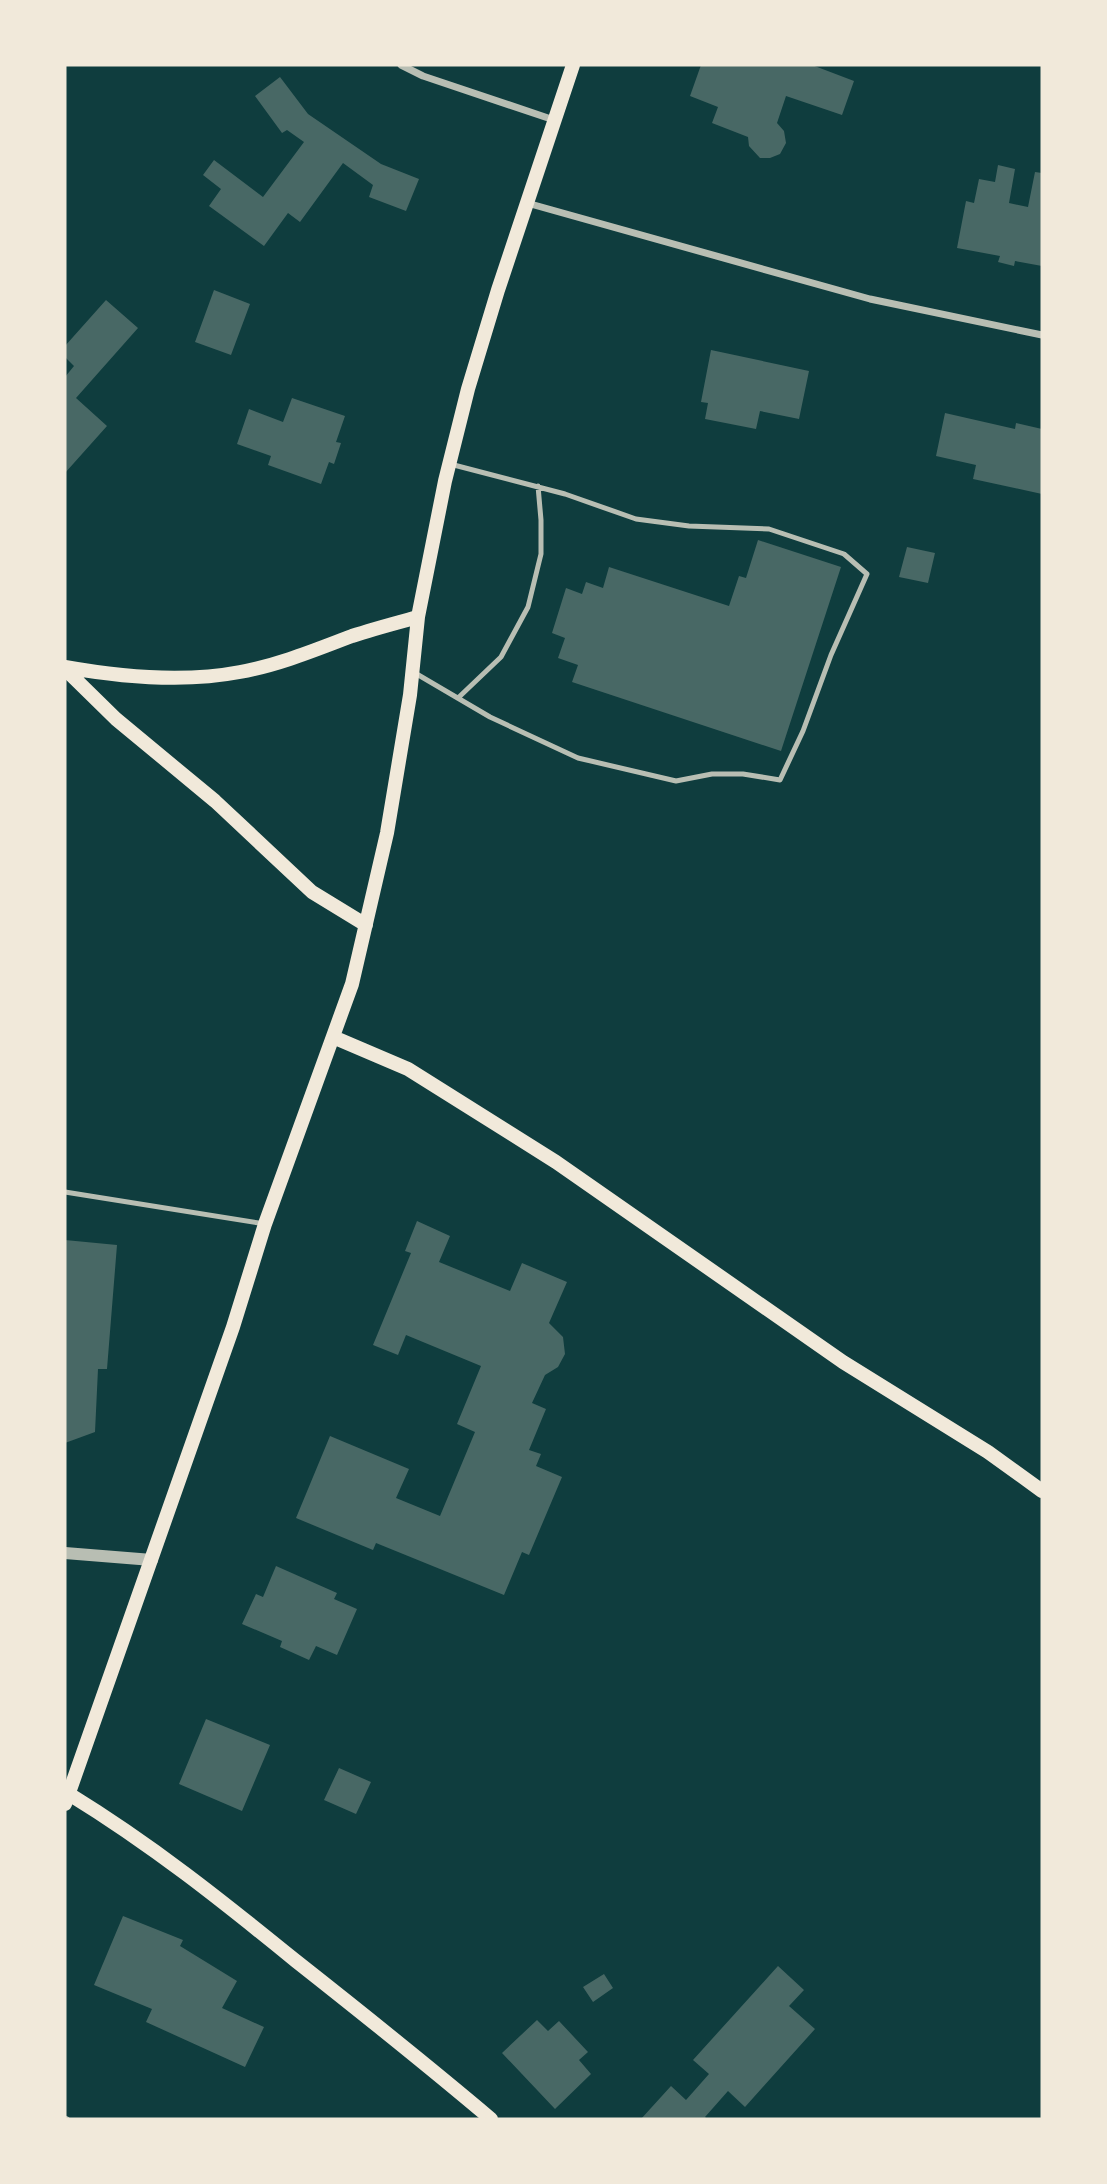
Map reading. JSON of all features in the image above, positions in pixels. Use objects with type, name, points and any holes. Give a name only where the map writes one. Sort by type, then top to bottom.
[{"type":"main road","points":[[491,2119],[191,1876],[132,1833],[67,1799],[233,1326],[265,1224],[352,984],[387,833],[418,617],[449,463],[468,389],[573,65]]},
{"type":"main road","points":[[65,668],[104,674],[149,676],[196,677],[239,673],[296,659],[353,636],[418,617]]},
{"type":"main road","points":[[65,668],[116,719],[215,802],[312,892],[366,925]]},
{"type":"main road","points":[[333,1037],[408,1069],[556,1162],[843,1362],[988,1452],[1042,1491]]},
{"type":"street","points":[[401,65],[423,76],[554,120]]},
{"type":"street","points":[[527,203],[870,299],[1042,335]]},
{"type":"street","points":[[65,1553],[152,1560]]},
{"type":"lane","points":[[412,672],[490,718],[578,758],[677,781],[712,774],[780,780],[803,731],[831,655],[867,574],[844,554],[769,528],[689,526],[636,519],[538,486],[449,463]]},
{"type":"lane","points":[[458,698],[501,657],[528,607],[541,554],[538,486]]},
{"type":"lane","points":[[65,1192],[265,1224]]},
{"type":"building","points":[[701,65],[812,65],[854,81],[842,115],[786,96],[777,123],[784,131],[786,143],[780,154],[760,158],[749,146],[748,137],[712,123],[718,107],[690,96]]},
{"type":"building","points":[[280,77],[308,114],[381,164],[419,179],[406,211],[369,197],[373,185],[343,163],[300,222],[288,213],[264,246],[209,206],[221,189],[203,175],[214,160],[263,197],[304,142],[287,130],[282,133],[255,96]]},
{"type":"building","points":[[998,165],[1015,169],[1009,203],[1028,207],[1035,172],[1042,173],[1042,266],[1015,261],[1014,266],[998,262],[1000,256],[957,248],[966,201],[974,203],[979,179],[995,182]]},
{"type":"building","points":[[214,290],[250,304],[231,355],[195,342]]},
{"type":"building","points":[[106,300],[138,328],[76,398],[107,426],[65,473],[65,377],[74,366],[65,357],[65,346]]},
{"type":"building","points":[[711,350],[809,371],[799,419],[760,411],[756,429],[705,419],[708,403],[701,402]]},
{"type":"building","points":[[292,398],[345,416],[336,442],[341,443],[334,464],[329,462],[321,484],[268,465],[271,456],[237,444],[249,409],[283,422]]},
{"type":"building","points":[[945,413],[1015,429],[1016,423],[1042,429],[1042,494],[973,479],[976,465],[936,456]]},
{"type":"building","points":[[758,540],[841,567],[781,751],[572,682],[578,665],[558,658],[565,638],[552,633],[566,588],[582,594],[586,582],[603,588],[609,567],[729,606],[739,576],[746,578]]},
{"type":"building","points":[[907,547],[935,553],[928,583],[899,577]]},
{"type":"building","points":[[417,1221],[450,1236],[439,1262],[510,1291],[522,1263],[567,1282],[549,1323],[563,1337],[565,1354],[558,1367],[545,1375],[532,1403],[546,1409],[529,1450],[541,1454],[536,1466],[562,1477],[529,1555],[522,1552],[504,1595],[376,1543],[373,1550],[296,1518],[330,1436],[409,1469],[396,1498],[440,1516],[475,1432],[457,1424],[481,1366],[406,1335],[398,1355],[373,1345],[411,1253],[405,1251]]},
{"type":"building","points":[[65,1240],[117,1245],[107,1369],[98,1369],[95,1432],[65,1443]]},
{"type":"building","points":[[276,1566],[337,1593],[334,1599],[357,1609],[337,1655],[316,1646],[309,1660],[280,1647],[282,1641],[242,1624],[256,1594],[263,1597]]},
{"type":"building","points":[[206,1719],[270,1745],[242,1811],[179,1784]]},
{"type":"building","points":[[339,1768],[371,1782],[356,1814],[324,1800]]},
{"type":"building","points":[[123,1916],[183,1940],[180,1946],[237,1981],[222,2008],[264,2027],[245,2067],[146,2022],[152,2009],[94,1985]]},
{"type":"building","points":[[778,1966],[804,1990],[789,2006],[815,2029],[745,2107],[728,2091],[705,2117],[707,2119],[641,2119],[671,2086],[686,2100],[709,2074],[693,2060]]},
{"type":"building","points":[[604,1974],[613,1988],[593,2002],[583,1987]]},
{"type":"building","points":[[537,2020],[548,2031],[559,2021],[588,2052],[579,2060],[591,2074],[555,2109],[502,2053]]}]
